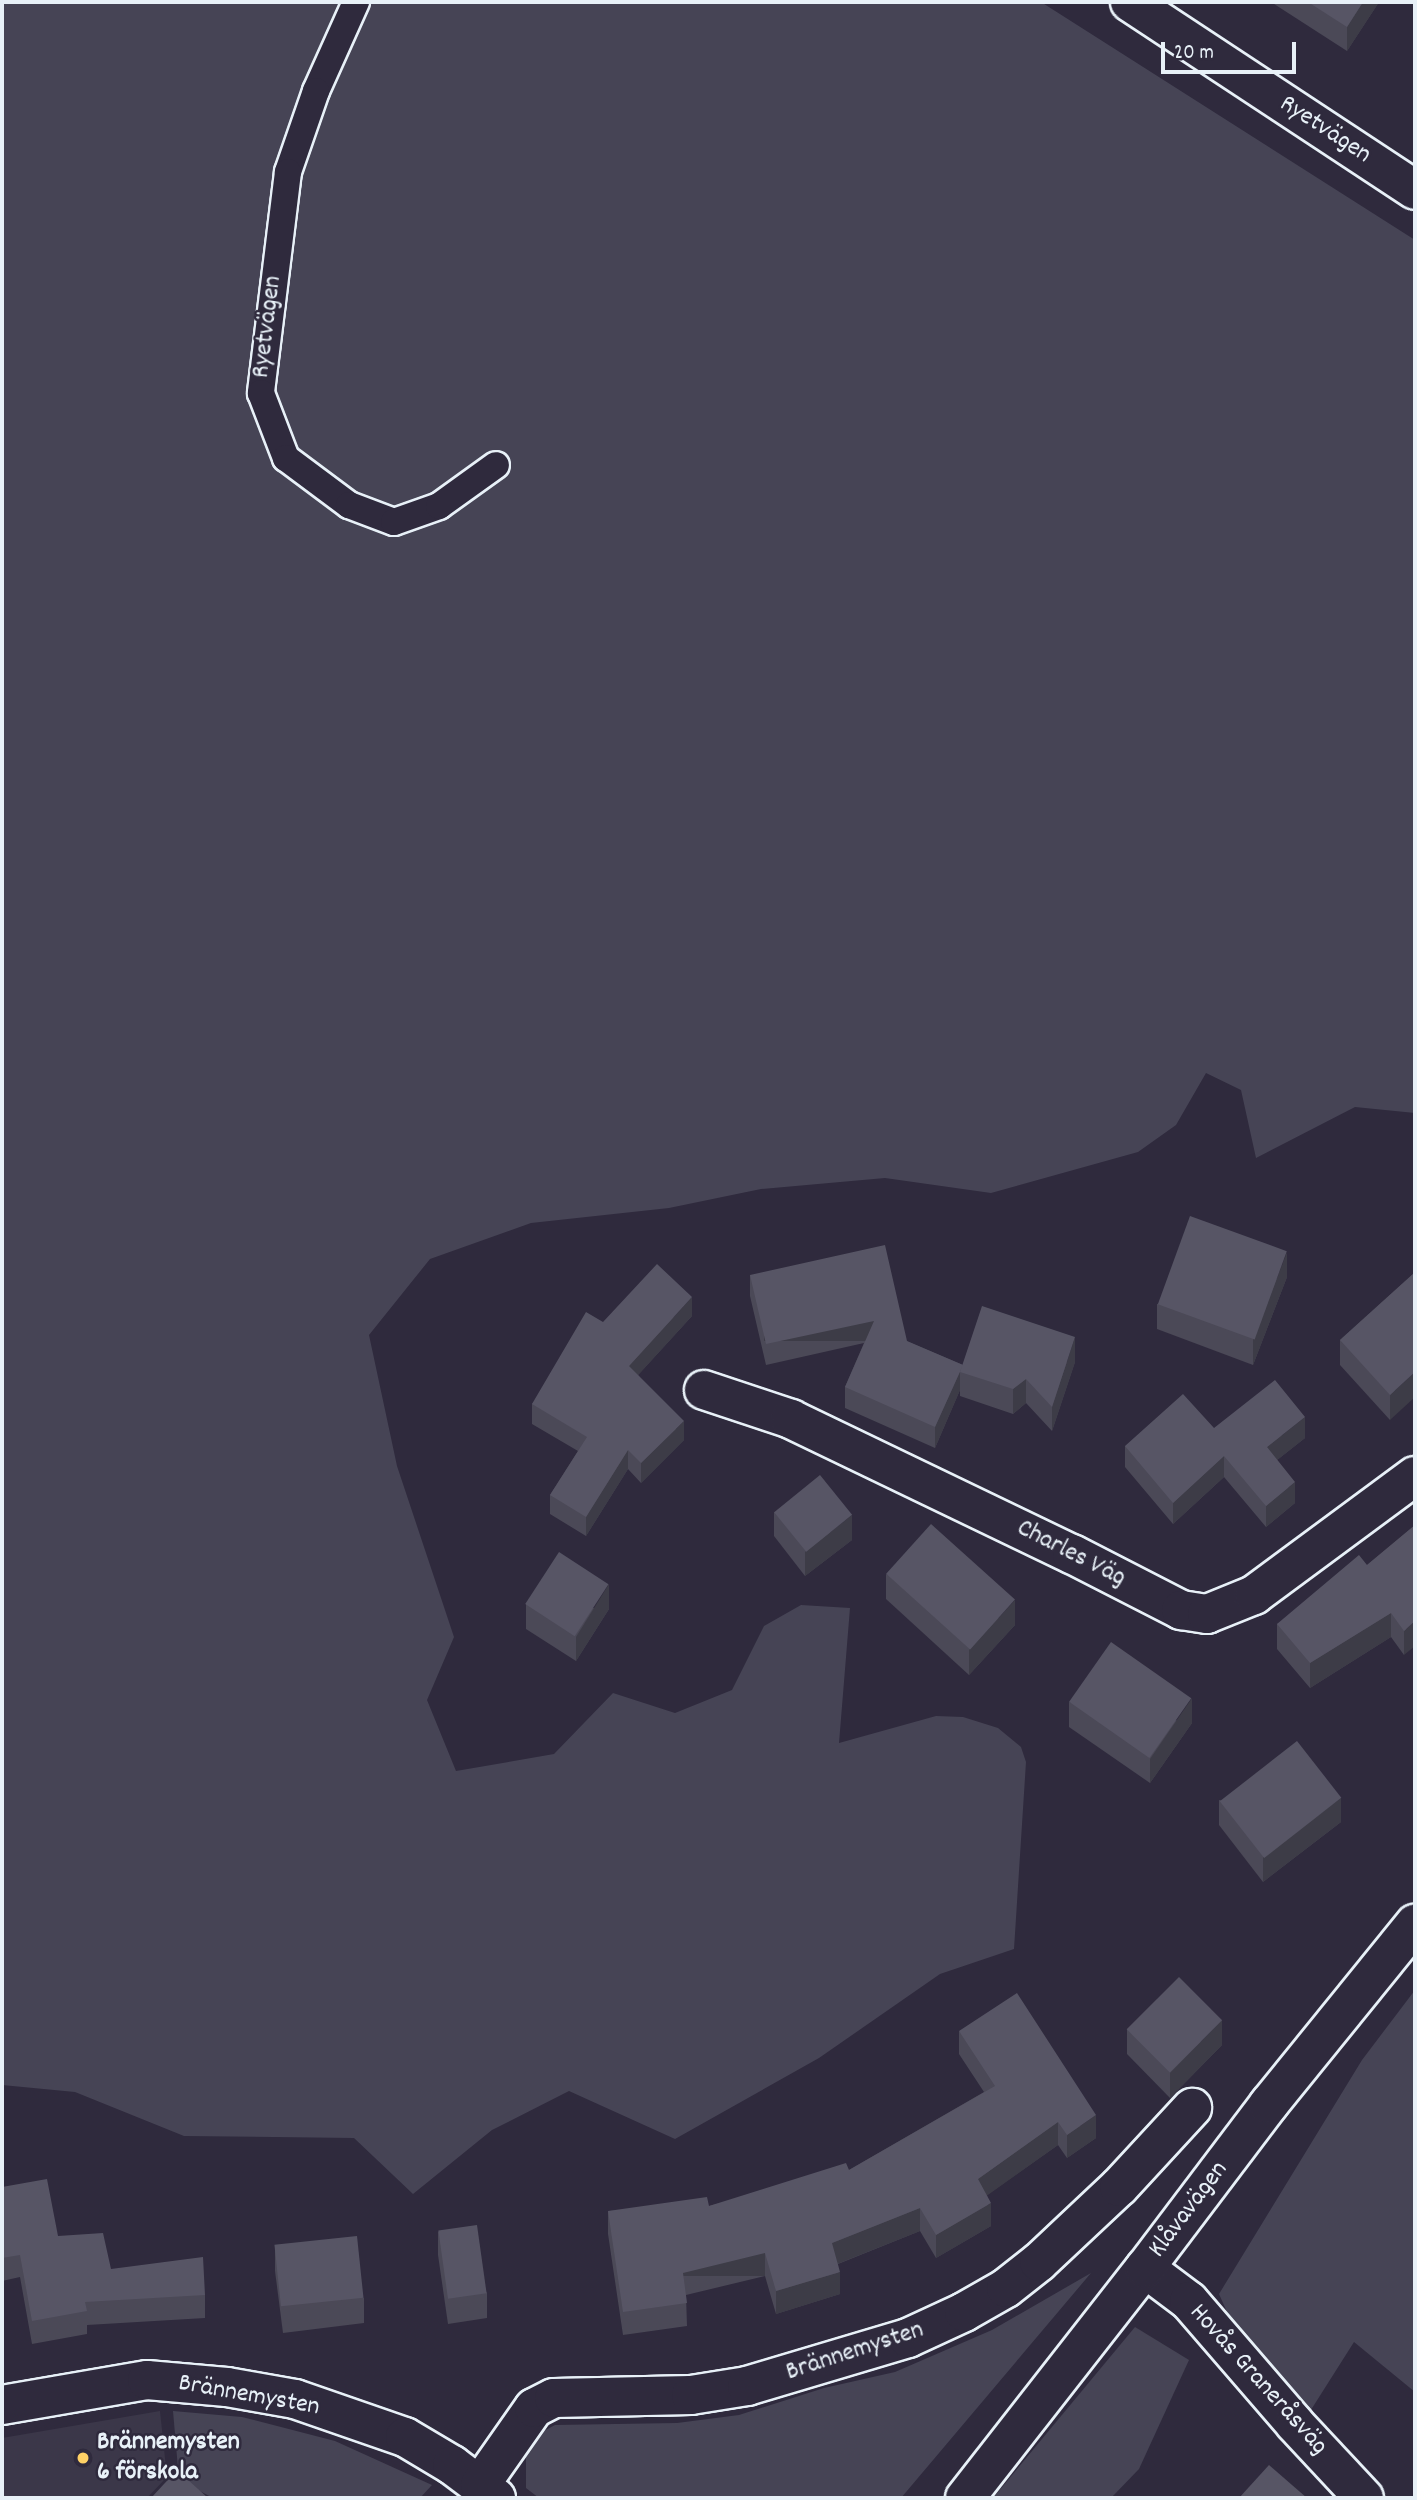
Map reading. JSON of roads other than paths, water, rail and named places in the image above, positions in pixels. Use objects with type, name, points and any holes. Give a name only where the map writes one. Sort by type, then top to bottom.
[{"type":"street","name":"Ryetvägen","points":[[1149,7],[1415,190]]},
{"type":"street","name":"Charles Väg","points":[[704,1390],[791,1419],[1181,1610],[1207,1614],[1254,1595],[1415,1476]]},
{"type":"street","name":"Klåvavägen","points":[[965,2498],[1269,2104],[1415,1924]]},
{"type":"street","name":"Brännemysten","points":[[2,2405],[147,2380],[227,2387],[295,2399],[405,2437],[481,2494],[534,2408],[554,2398],[691,2395],[747,2386],[908,2338],[964,2312],[1006,2288],[1039,2262],[1119,2187],[1192,2108]]},
{"type":"street","name":"Hovås Graneråsväg","points":[[1145,2268],[1189,2301],[1295,2424],[1364,2498]]},
{"type":"lane","name":"Ryetvägen","points":[[356,2],[316,91],[288,172],[261,393],[286,458],[349,505],[394,522],[439,506],[496,465]]},
{"type":"place","name":"Brännemysten 6 förskola","points":[[83,2458]]}]
